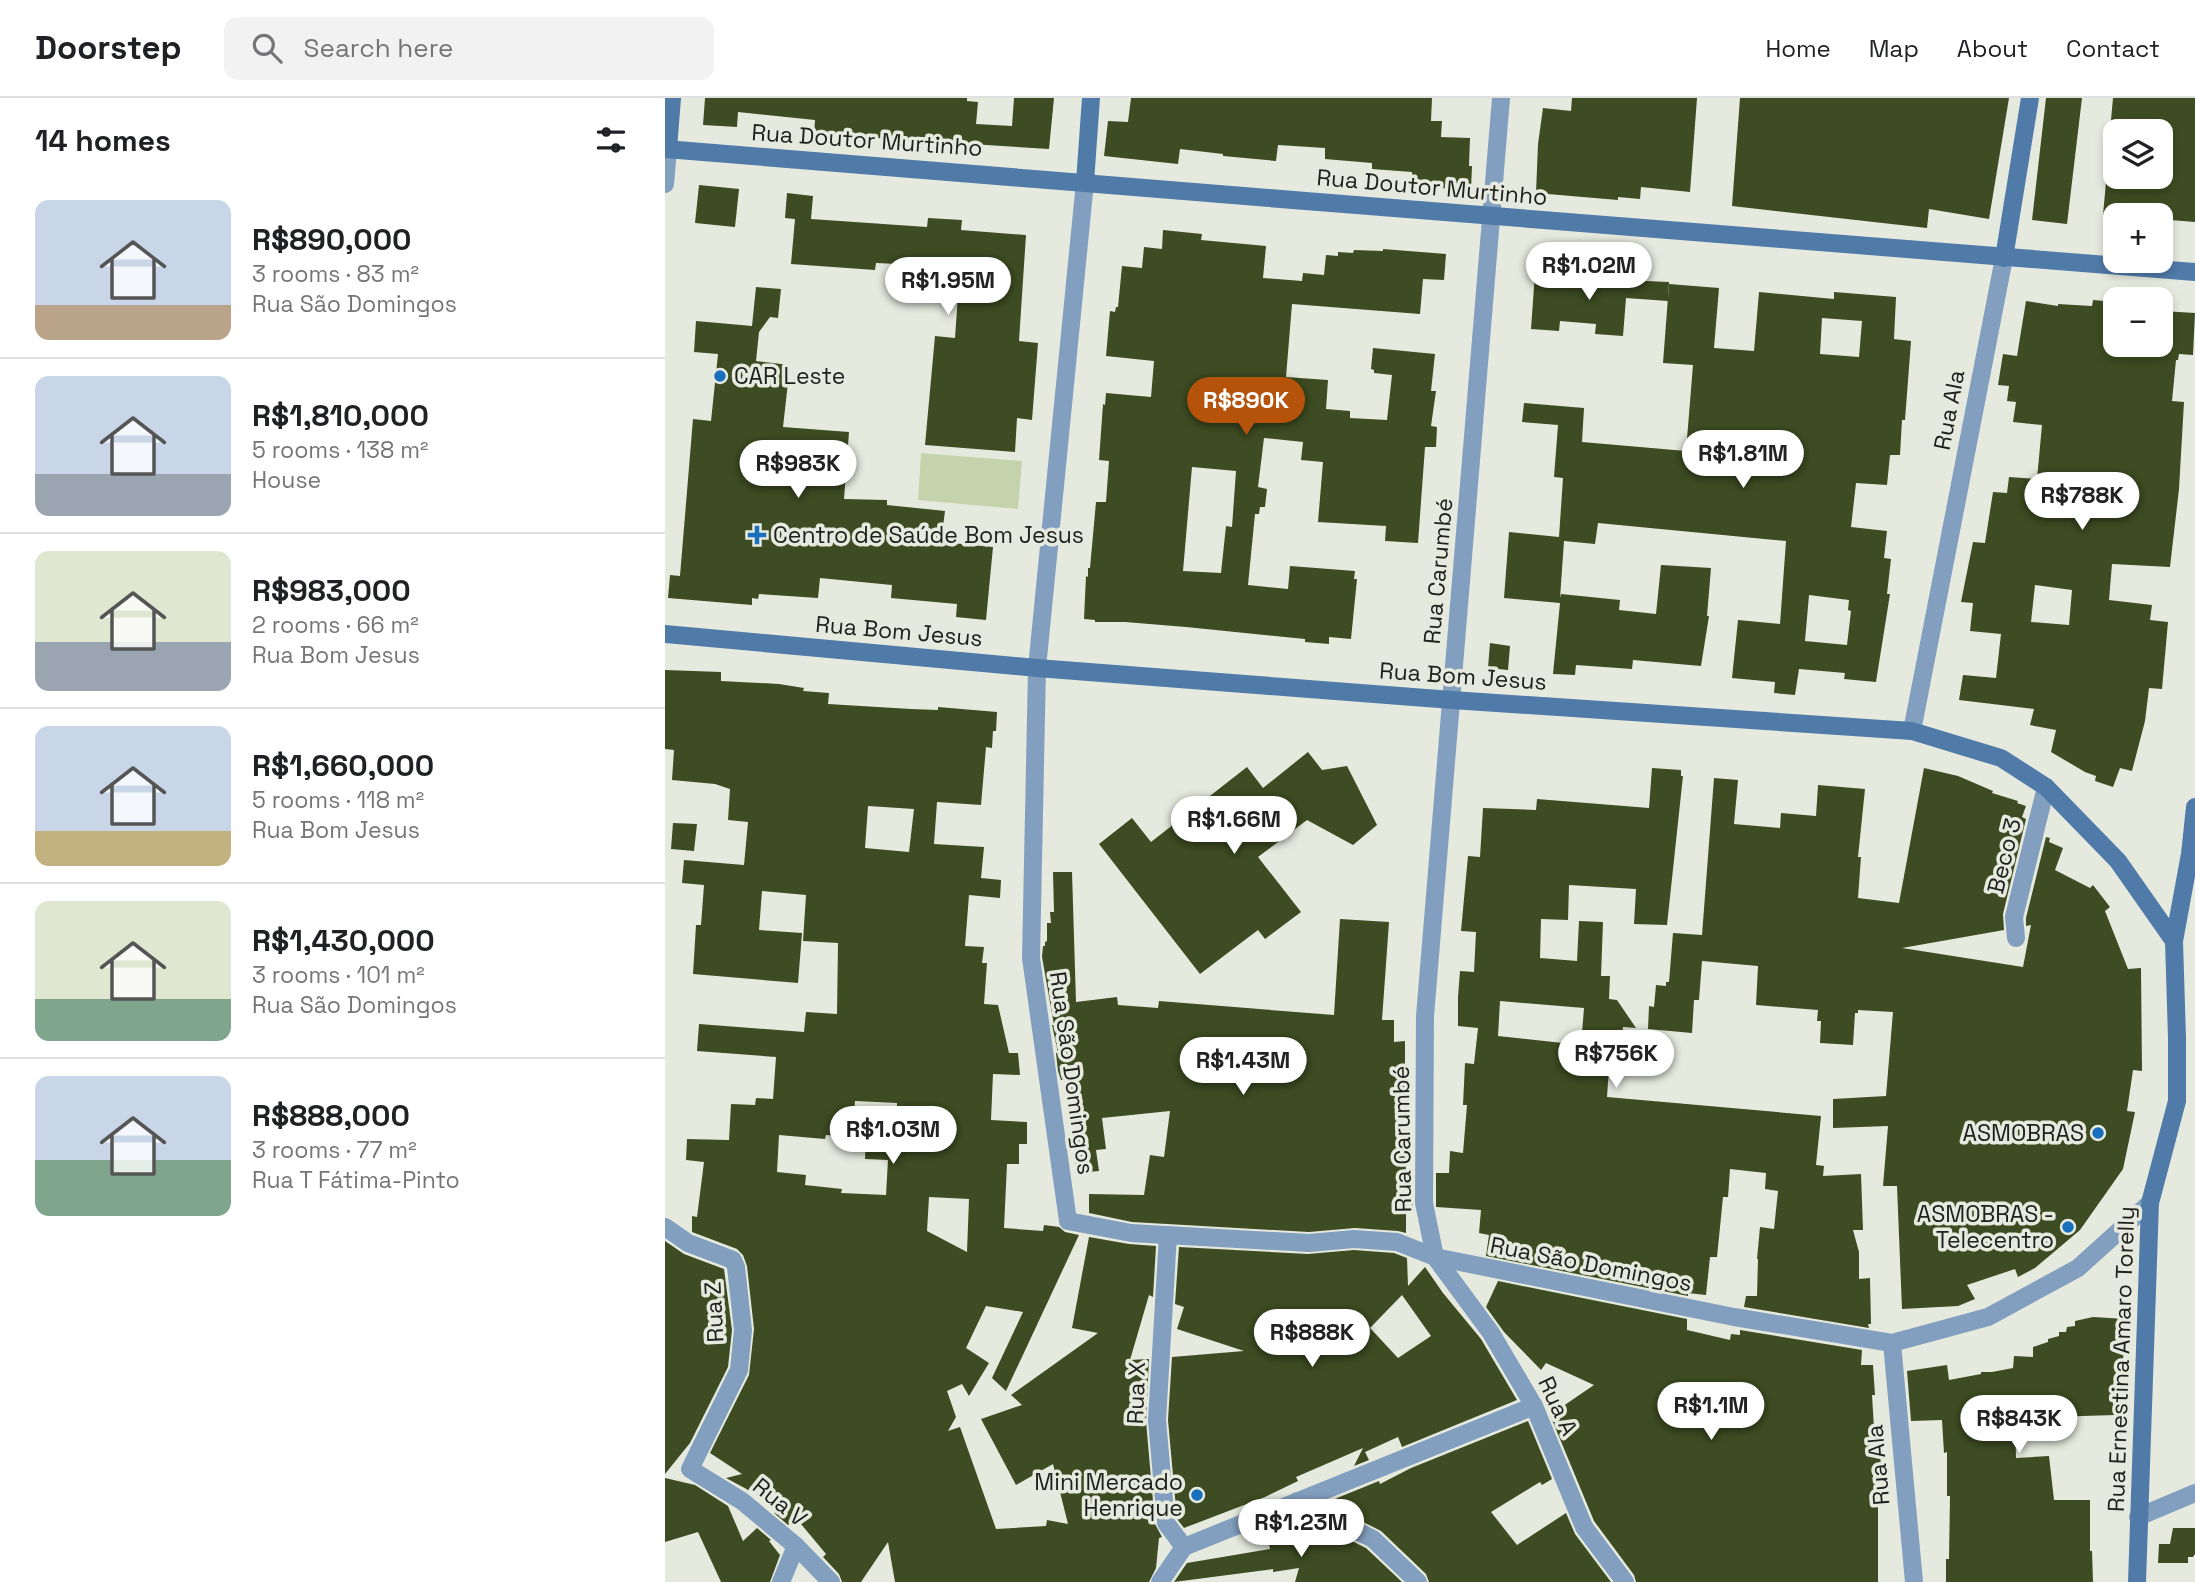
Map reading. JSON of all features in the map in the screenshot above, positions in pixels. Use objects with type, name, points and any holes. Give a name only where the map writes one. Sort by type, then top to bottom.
[{"type":"street","points":[[665,184],[672,98]]},
{"type":"street","name":"Rua São Domingos","points":[[1091,98],[1037,668],[1031,958],[1068,1221],[1131,1233],[1309,1243],[1354,1239],[1397,1242],[1435,1257],[1734,1317],[1892,1343]]},
{"type":"street","name":"Rua Carumbé","points":[[1435,1257],[1424,1203],[1425,1016],[1501,98]]},
{"type":"street","name":"Rua Ala","points":[[1912,731],[2004,258],[2030,98]]},
{"type":"street","name":"Rua Doutor Murtinho","points":[[666,149],[2195,272]]},
{"type":"street","name":"Rua Bom Jesus","points":[[665,634],[1037,668],[1452,700],[1912,731],[2001,758],[2046,787],[2118,861],[2174,941]]},
{"type":"street","name":"Beco 3","points":[[2016,938],[2014,917],[2046,787]]},
{"type":"street","name":"Rua Ernestina Amaro Torelly","points":[[2137,1582],[2150,1203],[2176,1101],[2174,941],[2190,854],[2195,807]]},
{"type":"street","points":[[1892,1343],[1988,1317],[2078,1268],[2150,1203]]},
{"type":"street","name":"Rua Z","points":[[665,1227],[688,1243],[729,1258],[735,1263],[743,1330],[739,1370],[690,1469]]},
{"type":"street","name":"Rua X","points":[[1168,1235],[1157,1420],[1166,1523],[1184,1548]]},
{"type":"street","name":"Rua A","points":[[1435,1257],[1491,1333],[1534,1406],[1584,1527],[1625,1582]]},
{"type":"street","name":"Rua Ala","points":[[1892,1343],[1914,1582]]},
{"type":"street","points":[[1160,1582],[1184,1548],[1534,1406]]},
{"type":"street","name":"Rua V","points":[[690,1469],[742,1501],[796,1546],[831,1582]]},
{"type":"street","points":[[2138,1517],[2195,1493]]},
{"type":"street","points":[[1297,1501],[1373,1539],[1418,1582]]},
{"type":"street","points":[[781,1582],[796,1546]]},
{"type":"green space","points":[[921,453],[1022,461],[1018,509],[918,500]]},
{"type":"building","points":[[705,98],[967,98],[967,101],[978,102],[976,124],[1012,126],[1014,98],[1054,98],[1049,149],[814,134],[815,120],[738,112],[737,127],[703,125]]},
{"type":"building","points":[[1131,98],[1432,98],[1431,121],[1442,121],[1441,137],[1470,138],[1471,190],[1412,183],[1412,172],[1372,169],[1372,163],[1325,159],[1325,148],[1278,145],[1276,161],[1180,149],[1178,164],[1104,156],[1108,121],[1128,122]]},
{"type":"building","points":[[1572,98],[1697,98],[1690,192],[1641,187],[1640,199],[1618,197],[1618,200],[1536,193],[1543,108],[1571,111]]},
{"type":"building","points":[[1740,98],[2009,98],[1989,219],[1929,209],[1927,228],[1732,206]]},
{"type":"building","points":[[2046,98],[2082,98],[2067,224],[2032,220]]},
{"type":"building","points":[[2113,98],[2195,98],[2195,222],[2173,220],[2173,203],[2104,203],[2105,189],[2173,189],[2173,119],[2111,119]]},
{"type":"building","points":[[699,185],[739,189],[735,227],[695,223]]},
{"type":"building","points":[[787,193],[813,196],[811,219],[927,227],[928,218],[962,220],[961,230],[1026,235],[1019,341],[1038,343],[1032,420],[1017,418],[1015,452],[925,445],[935,336],[955,338],[960,267],[876,263],[875,270],[791,264],[795,219],[785,218]]},
{"type":"building","points":[[1163,230],[1202,234],[1201,240],[1266,246],[1263,278],[1302,281],[1303,273],[1324,275],[1326,255],[1338,256],[1338,252],[1383,249],[1446,254],[1444,280],[1423,279],[1420,314],[1292,304],[1286,377],[1328,380],[1326,409],[1350,411],[1350,418],[1387,420],[1392,375],[1374,373],[1371,369],[1373,348],[1435,354],[1431,391],[1436,391],[1431,426],[1437,427],[1436,447],[1425,447],[1418,543],[1385,541],[1386,526],[1318,522],[1323,462],[1301,460],[1303,442],[1264,438],[1258,487],[1267,489],[1265,507],[1260,507],[1259,514],[1255,514],[1248,585],[1288,589],[1290,566],[1355,571],[1354,579],[1357,579],[1351,639],[1329,637],[1329,644],[1305,642],[1305,639],[1084,619],[1086,576],[1088,577],[1090,568],[1096,502],[1106,502],[1109,461],[1099,460],[1106,393],[1151,397],[1154,361],[1106,356],[1110,311],[1115,312],[1118,307],[1122,266],[1142,268],[1144,247],[1162,249]],"holes":[[[1192,467],[1236,471],[1232,527],[1226,526],[1221,573],[1183,571]]]},
{"type":"building","points":[[1535,273],[1564,275],[1563,285],[1599,288],[1600,279],[1669,282],[1668,301],[1626,298],[1623,336],[1595,334],[1596,324],[1560,321],[1559,331],[1531,329]]},
{"type":"building","points":[[1669,284],[1719,288],[1714,348],[1754,351],[1759,292],[1834,299],[1834,292],[1896,297],[1894,339],[1911,341],[1900,455],[1890,455],[1887,485],[1856,483],[1851,527],[1887,531],[1884,558],[1891,559],[1887,594],[1890,594],[1876,682],[1844,679],[1845,673],[1799,669],[1795,695],[1774,693],[1775,682],[1732,678],[1738,620],[1780,624],[1786,541],[1598,523],[1595,544],[1564,541],[1560,598],[1561,594],[1620,600],[1619,610],[1656,614],[1661,565],[1711,568],[1709,616],[1701,666],[1633,660],[1632,669],[1576,665],[1575,675],[1553,674],[1560,603],[1504,598],[1509,532],[1559,537],[1563,478],[1554,477],[1558,425],[1522,422],[1524,403],[1584,408],[1582,442],[1686,451],[1693,365],[1663,363]],"holes":[[[1822,318],[1862,321],[1859,357],[1820,354]],[[1809,595],[1849,600],[1848,610],[1851,611],[1847,645],[1805,641]]]},
{"type":"building","points":[[756,287],[781,289],[778,318],[770,317],[759,332],[756,361],[790,365],[783,427],[849,432],[844,499],[887,500],[887,505],[945,511],[941,542],[993,547],[986,620],[956,617],[957,604],[891,598],[892,585],[820,578],[818,598],[759,594],[758,599],[752,598],[752,605],[668,598],[670,575],[680,576],[693,419],[711,421],[718,354],[694,352],[696,321],[752,326]]},
{"type":"building","points":[[2093,300],[2103,301],[2103,357],[2173,357],[2173,312],[2195,313],[2193,355],[2179,354],[2176,360],[2172,401],[2184,402],[2179,489],[2170,567],[2112,564],[2109,600],[2152,605],[2150,620],[2168,622],[2162,689],[2149,688],[2145,721],[2132,771],[2120,768],[2113,787],[2095,781],[2096,776],[2051,752],[2056,730],[2030,725],[2034,709],[1959,700],[1963,675],[1996,678],[2001,634],[1970,631],[1973,603],[1961,602],[1973,542],[1985,543],[1993,492],[2007,493],[2009,477],[2037,479],[2042,425],[2013,422],[2016,402],[2007,401],[2009,386],[1998,385],[2003,354],[2017,356],[2026,301],[2092,306]],"holes":[[[2035,585],[2072,590],[2069,625],[2031,622]]]},
{"type":"building","points":[[1490,643],[1510,646],[1508,670],[1488,668]]},
{"type":"building","points":[[665,670],[721,672],[721,681],[779,684],[804,688],[803,691],[829,693],[828,704],[938,710],[938,707],[997,712],[992,748],[986,747],[981,805],[937,802],[934,844],[984,847],[981,878],[1001,880],[1000,898],[969,895],[965,946],[984,947],[982,963],[987,963],[984,1004],[998,1005],[1009,1053],[1018,1053],[1020,1075],[993,1074],[991,1120],[1027,1122],[1027,1144],[1019,1144],[1019,1164],[1007,1164],[1004,1228],[1043,1231],[1044,1225],[1059,1227],[1065,1232],[1079,1235],[1006,1391],[992,1378],[1023,1312],[986,1306],[966,1348],[989,1363],[969,1396],[962,1384],[947,1391],[956,1417],[948,1431],[960,1427],[996,1529],[1046,1526],[1047,1520],[1068,1524],[1053,1464],[1016,1485],[981,1419],[1022,1405],[1011,1395],[1098,1333],[1072,1328],[1089,1237],[1156,1246],[1153,1297],[1149,1295],[1130,1360],[1149,1359],[1146,1421],[1155,1524],[1162,1537],[1159,1538],[1156,1568],[1149,1582],[895,1582],[888,1542],[861,1582],[842,1582],[839,1574],[823,1557],[826,1554],[796,1518],[788,1525],[774,1513],[780,1507],[726,1478],[742,1474],[710,1453],[749,1375],[754,1329],[747,1266],[743,1255],[737,1249],[692,1232],[692,1216],[697,1217],[704,1162],[686,1160],[687,1139],[729,1140],[731,1104],[755,1105],[756,1098],[773,1099],[776,1057],[697,1051],[699,1024],[804,1032],[806,1012],[837,1014],[838,943],[803,941],[806,895],[762,891],[759,930],[802,933],[798,983],[693,974],[696,925],[701,925],[704,885],[682,883],[684,860],[744,865],[748,822],[728,820],[730,789],[715,784],[672,780],[674,750],[665,749]],"holes":[[[868,806],[914,809],[909,852],[865,848]],[[855,1101],[897,1103],[897,1139],[866,1137],[865,1159],[888,1160],[886,1195],[841,1193],[842,1189],[805,1185],[806,1175],[777,1172],[779,1135],[825,1139],[826,1135],[852,1137]],[[929,1197],[969,1199],[967,1252],[927,1231]]]},
{"type":"building","points":[[1308,752],[1322,770],[1347,766],[1377,825],[1353,845],[1307,820],[1258,857],[1301,912],[1265,939],[1258,930],[1200,974],[1099,844],[1132,818],[1151,842],[1247,767],[1263,788]]},
{"type":"building","points":[[1652,768],[1681,770],[1683,776],[1667,925],[1634,924],[1636,889],[1569,885],[1568,920],[1541,919],[1540,958],[1577,961],[1579,921],[1603,922],[1601,976],[1610,976],[1609,999],[1617,1000],[1636,1028],[1623,1027],[1622,1037],[1611,1037],[1607,1097],[1821,1116],[1816,1165],[1824,1166],[1823,1176],[1861,1174],[1863,1230],[1853,1230],[1859,1252],[1859,1279],[1870,1278],[1869,1328],[1744,1307],[1746,1296],[1757,1296],[1760,1227],[1774,1229],[1778,1191],[1765,1189],[1766,1173],[1730,1169],[1728,1197],[1723,1197],[1717,1257],[1710,1257],[1706,1295],[1688,1293],[1688,1296],[1486,1256],[1489,1235],[1479,1233],[1481,1210],[1436,1207],[1436,1173],[1449,1173],[1450,1151],[1463,1153],[1467,1105],[1463,1105],[1465,1063],[1474,1064],[1478,1028],[1458,1026],[1458,997],[1460,971],[1474,972],[1476,932],[1461,931],[1468,856],[1480,857],[1483,808],[1536,810],[1537,799],[1649,808]],"holes":[[[1500,1001],[1584,1008],[1581,1045],[1498,1036]]]},
{"type":"building","points":[[1924,768],[1958,776],[1993,791],[1992,793],[2018,801],[2017,803],[2026,806],[2022,817],[2026,819],[2003,914],[2004,930],[1902,948],[2023,967],[2031,925],[2026,926],[2026,918],[2046,837],[2050,838],[2049,842],[2063,848],[2055,870],[2090,888],[2093,885],[2110,907],[2105,911],[2128,969],[2141,968],[2142,1071],[2133,1070],[2127,1111],[2135,1112],[2123,1169],[2080,1230],[2035,1268],[2018,1277],[2015,1269],[1967,1285],[1975,1299],[1958,1306],[1902,1309],[1897,1186],[1883,1186],[1888,1126],[1833,1128],[1833,1099],[1886,1096],[1893,1012],[1858,1010],[1858,1013],[1855,1013],[1853,1045],[1820,1043],[1821,1021],[1817,1021],[1818,1010],[1756,1005],[1758,966],[1702,961],[1699,1000],[1694,1000],[1692,1033],[1648,1029],[1649,1006],[1654,1007],[1656,985],[1666,986],[1666,982],[1669,982],[1673,933],[1702,935],[1714,778],[1738,780],[1734,824],[1780,828],[1781,813],[1816,816],[1818,785],[1865,789],[1858,857],[1861,857],[1858,898],[1899,903]]},
{"type":"building","points":[[673,823],[697,824],[694,851],[671,849]]},
{"type":"building","points":[[1053,872],[1072,872],[1076,1002],[1117,997],[1118,1005],[1158,1008],[1159,1001],[1334,1015],[1340,919],[1389,922],[1382,1020],[1394,1020],[1394,1042],[1405,1041],[1406,1172],[1413,1172],[1413,1206],[1406,1205],[1406,1233],[1355,1228],[1309,1232],[1132,1222],[1089,1213],[1089,1194],[1144,1195],[1150,1155],[1164,1157],[1170,1111],[1102,1118],[1106,1149],[1096,1150],[1099,1171],[1077,1173],[1073,1152],[1069,1078],[1061,1080],[1058,1071],[1058,1053],[1042,957],[1043,946],[1047,941],[1047,923],[1051,923],[1050,912],[1054,912]]},
{"type":"building","points":[[665,1241],[684,1254],[724,1269],[732,1330],[728,1367],[690,1443],[665,1474]]},
{"type":"building","points":[[1179,1247],[1308,1254],[1354,1250],[1394,1253],[1407,1258],[1408,1286],[1425,1267],[1481,1339],[1517,1400],[1402,1447],[1398,1437],[1365,1452],[1369,1460],[1354,1466],[1363,1448],[1296,1477],[1298,1481],[1265,1497],[1184,1528],[1177,1519],[1168,1420],[1172,1357],[1244,1351],[1177,1329],[1184,1307],[1175,1304]],"holes":[[[1402,1295],[1431,1336],[1398,1358],[1370,1328]]]},
{"type":"building","points":[[1498,1281],[1687,1319],[1687,1330],[1730,1340],[1731,1334],[1740,1335],[1740,1330],[1862,1350],[1861,1365],[1873,1365],[1875,1445],[1880,1445],[1886,1500],[1878,1500],[1878,1582],[1636,1582],[1634,1575],[1594,1521],[1550,1415],[1594,1385],[1546,1363],[1541,1370],[1504,1332],[1486,1307]]},
{"type":"building","points":[[2093,1317],[2126,1319],[2120,1403],[2118,1402],[2116,1415],[2015,1418],[2016,1458],[2049,1456],[2054,1500],[2090,1500],[2093,1582],[1946,1582],[1950,1496],[1947,1496],[1947,1452],[1944,1453],[1942,1420],[1911,1421],[1907,1371],[1947,1365],[1949,1380],[2013,1368],[2014,1356],[2033,1357],[2033,1347],[2059,1336],[2059,1332],[2066,1332],[2067,1327],[2075,1326],[2075,1321]]},
{"type":"building","points":[[1528,1421],[1552,1479],[1542,1485],[1540,1482],[1491,1512],[1517,1545],[1566,1513],[1575,1534],[1611,1582],[1429,1582],[1426,1574],[1381,1531],[1332,1506],[1337,1498],[1379,1481],[1380,1484],[1411,1468]]},
{"type":"building","points":[[665,1478],[695,1485],[728,1506],[743,1541],[757,1528],[771,1540],[769,1541],[780,1555],[770,1582],[721,1582],[698,1532],[665,1542]]},
{"type":"building","points":[[1311,1521],[1366,1548],[1402,1582],[1295,1582],[1299,1568],[1174,1582],[1187,1563],[1270,1549],[1269,1544],[1289,1540],[1288,1522]]},
{"type":"building","points":[[2173,1528],[2195,1528],[2195,1554],[2188,1557],[2188,1563],[2158,1563],[2159,1544],[2170,1544]]},
{"type":"place","name":"CAR Leste","points":[[720,376]]},
{"type":"place","name":"Centro de Saúde Bom Jesus","points":[[757,535]]},
{"type":"place","name":"ASMOBRAS","points":[[2098,1133]]},
{"type":"place","name":"ASMOBRAS - Telecentro","points":[[2068,1227]]},
{"type":"place","name":"Mini Mercado Henrique","points":[[1197,1495]]}]
